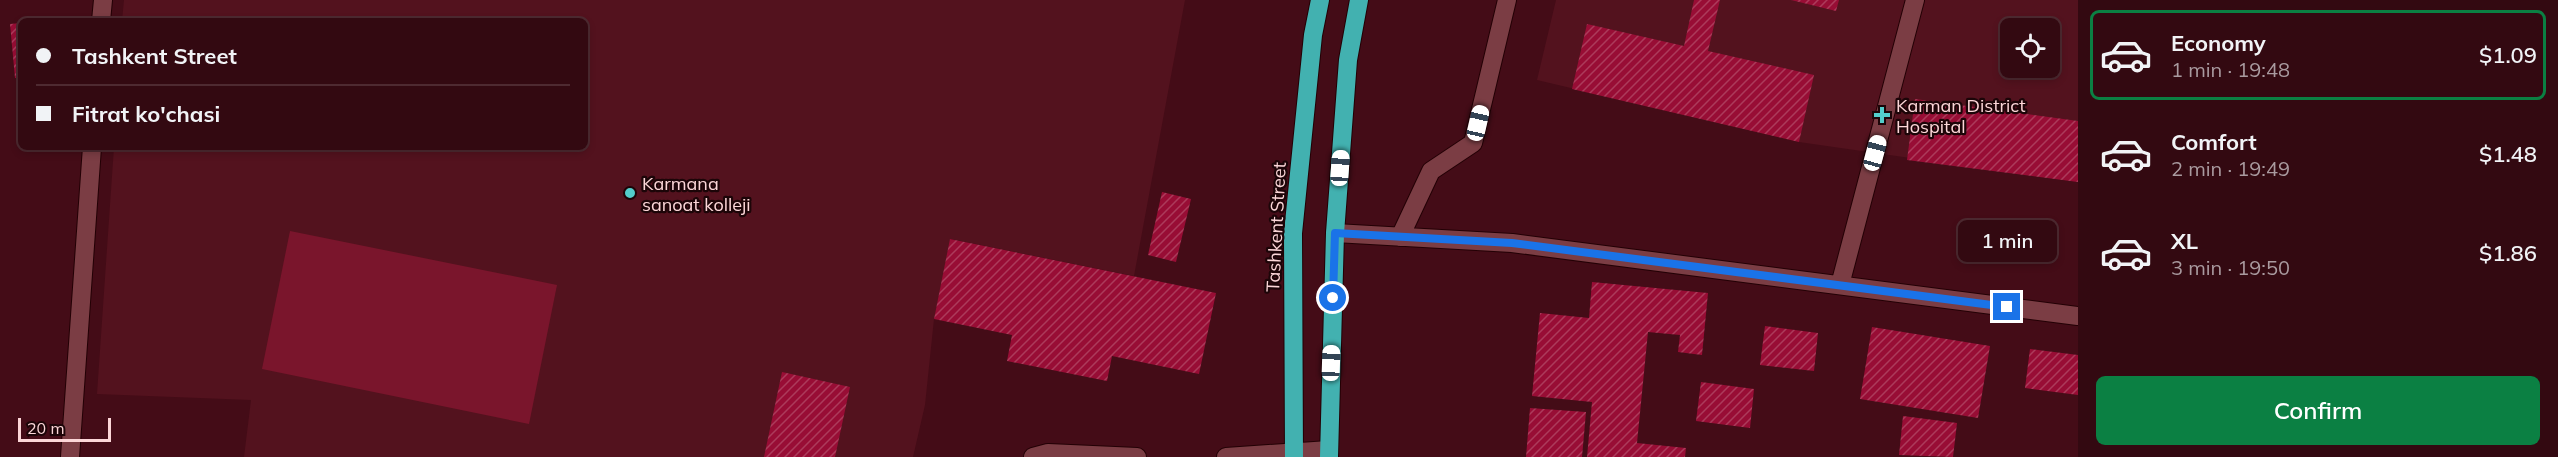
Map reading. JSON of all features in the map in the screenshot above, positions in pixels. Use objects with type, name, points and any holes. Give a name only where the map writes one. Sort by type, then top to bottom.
[{"type":"highway","name":"Tashkent Street","points":[[1294,454],[1293,232],[1313,35],[1320,0]]},
{"type":"highway","points":[[1329,454],[1335,233],[1348,60],[1359,0]]},
{"type":"street","points":[[101,18],[103,0]]},
{"type":"street","points":[[1400,237],[1431,171],[1473,143],[1507,0]]},
{"type":"street","points":[[1840,285],[1915,0]]},
{"type":"street","points":[[70,457],[92,150]]},
{"type":"street","points":[[1335,233],[1512,243],[2078,316]]},
{"type":"street","points":[[1033,457],[1048,453],[1137,457]]},
{"type":"street","points":[[1226,457],[1329,454]]},
{"type":"shaded area","name":"Karmana sanoat kolleji","points":[[124,0],[1185,0],[1134,276],[951,239],[934,319],[925,405],[913,457],[244,457],[251,400],[97,394],[114,150],[588,150],[588,18],[122,18]]},
{"type":"shaded area","name":"Karman District Hospital","points":[[1556,0],[2078,0],[2078,182],[1799,142],[1537,80]]},
{"type":"shaded area","points":[[290,231],[557,285],[529,424],[262,369]]},
{"type":"building","points":[[1694,0],[1720,0],[1708,51],[1814,75],[1799,142],[1572,89],[1587,24],[1684,46]]},
{"type":"building","points":[[1791,0],[1839,0],[1836,11]]},
{"type":"building","points":[[18,23],[18,78],[15,78],[10,24]]},
{"type":"building","points":[[1915,99],[2078,121],[2078,182],[1907,160]]},
{"type":"building","points":[[1162,192],[1191,199],[1176,262],[1148,255]]},
{"type":"building","points":[[950,239],[1216,293],[1199,374],[1112,356],[1107,381],[1007,361],[1012,335],[934,319]]},
{"type":"building","points":[[1592,282],[1708,293],[1702,355],[1678,352],[1680,335],[1648,332],[1637,443],[1686,448],[1685,457],[1587,457],[1592,402],[1532,396],[1540,313],[1589,318]]},
{"type":"building","points":[[1765,326],[1818,333],[1814,371],[1760,365]]},
{"type":"building","points":[[1872,327],[1990,346],[1978,418],[1860,399]]},
{"type":"building","points":[[2030,349],[2078,355],[2078,395],[2025,388]]},
{"type":"building","points":[[782,372],[850,387],[835,457],[764,457]]},
{"type":"building","points":[[1701,382],[1754,389],[1750,428],[1696,421]]},
{"type":"building","points":[[1530,408],[1586,412],[1582,457],[1526,457]]},
{"type":"building","points":[[1903,416],[1957,423],[1953,457],[1899,455]]},
{"type":"place","name":"Karman District Hospital","points":[[1882,115]]},
{"type":"place","name":"Karmana sanoat kolleji","points":[[630,193]]},
{"type":"route","points":[[1333,298],[1335,233],[1512,243],[2007,307]]}]
